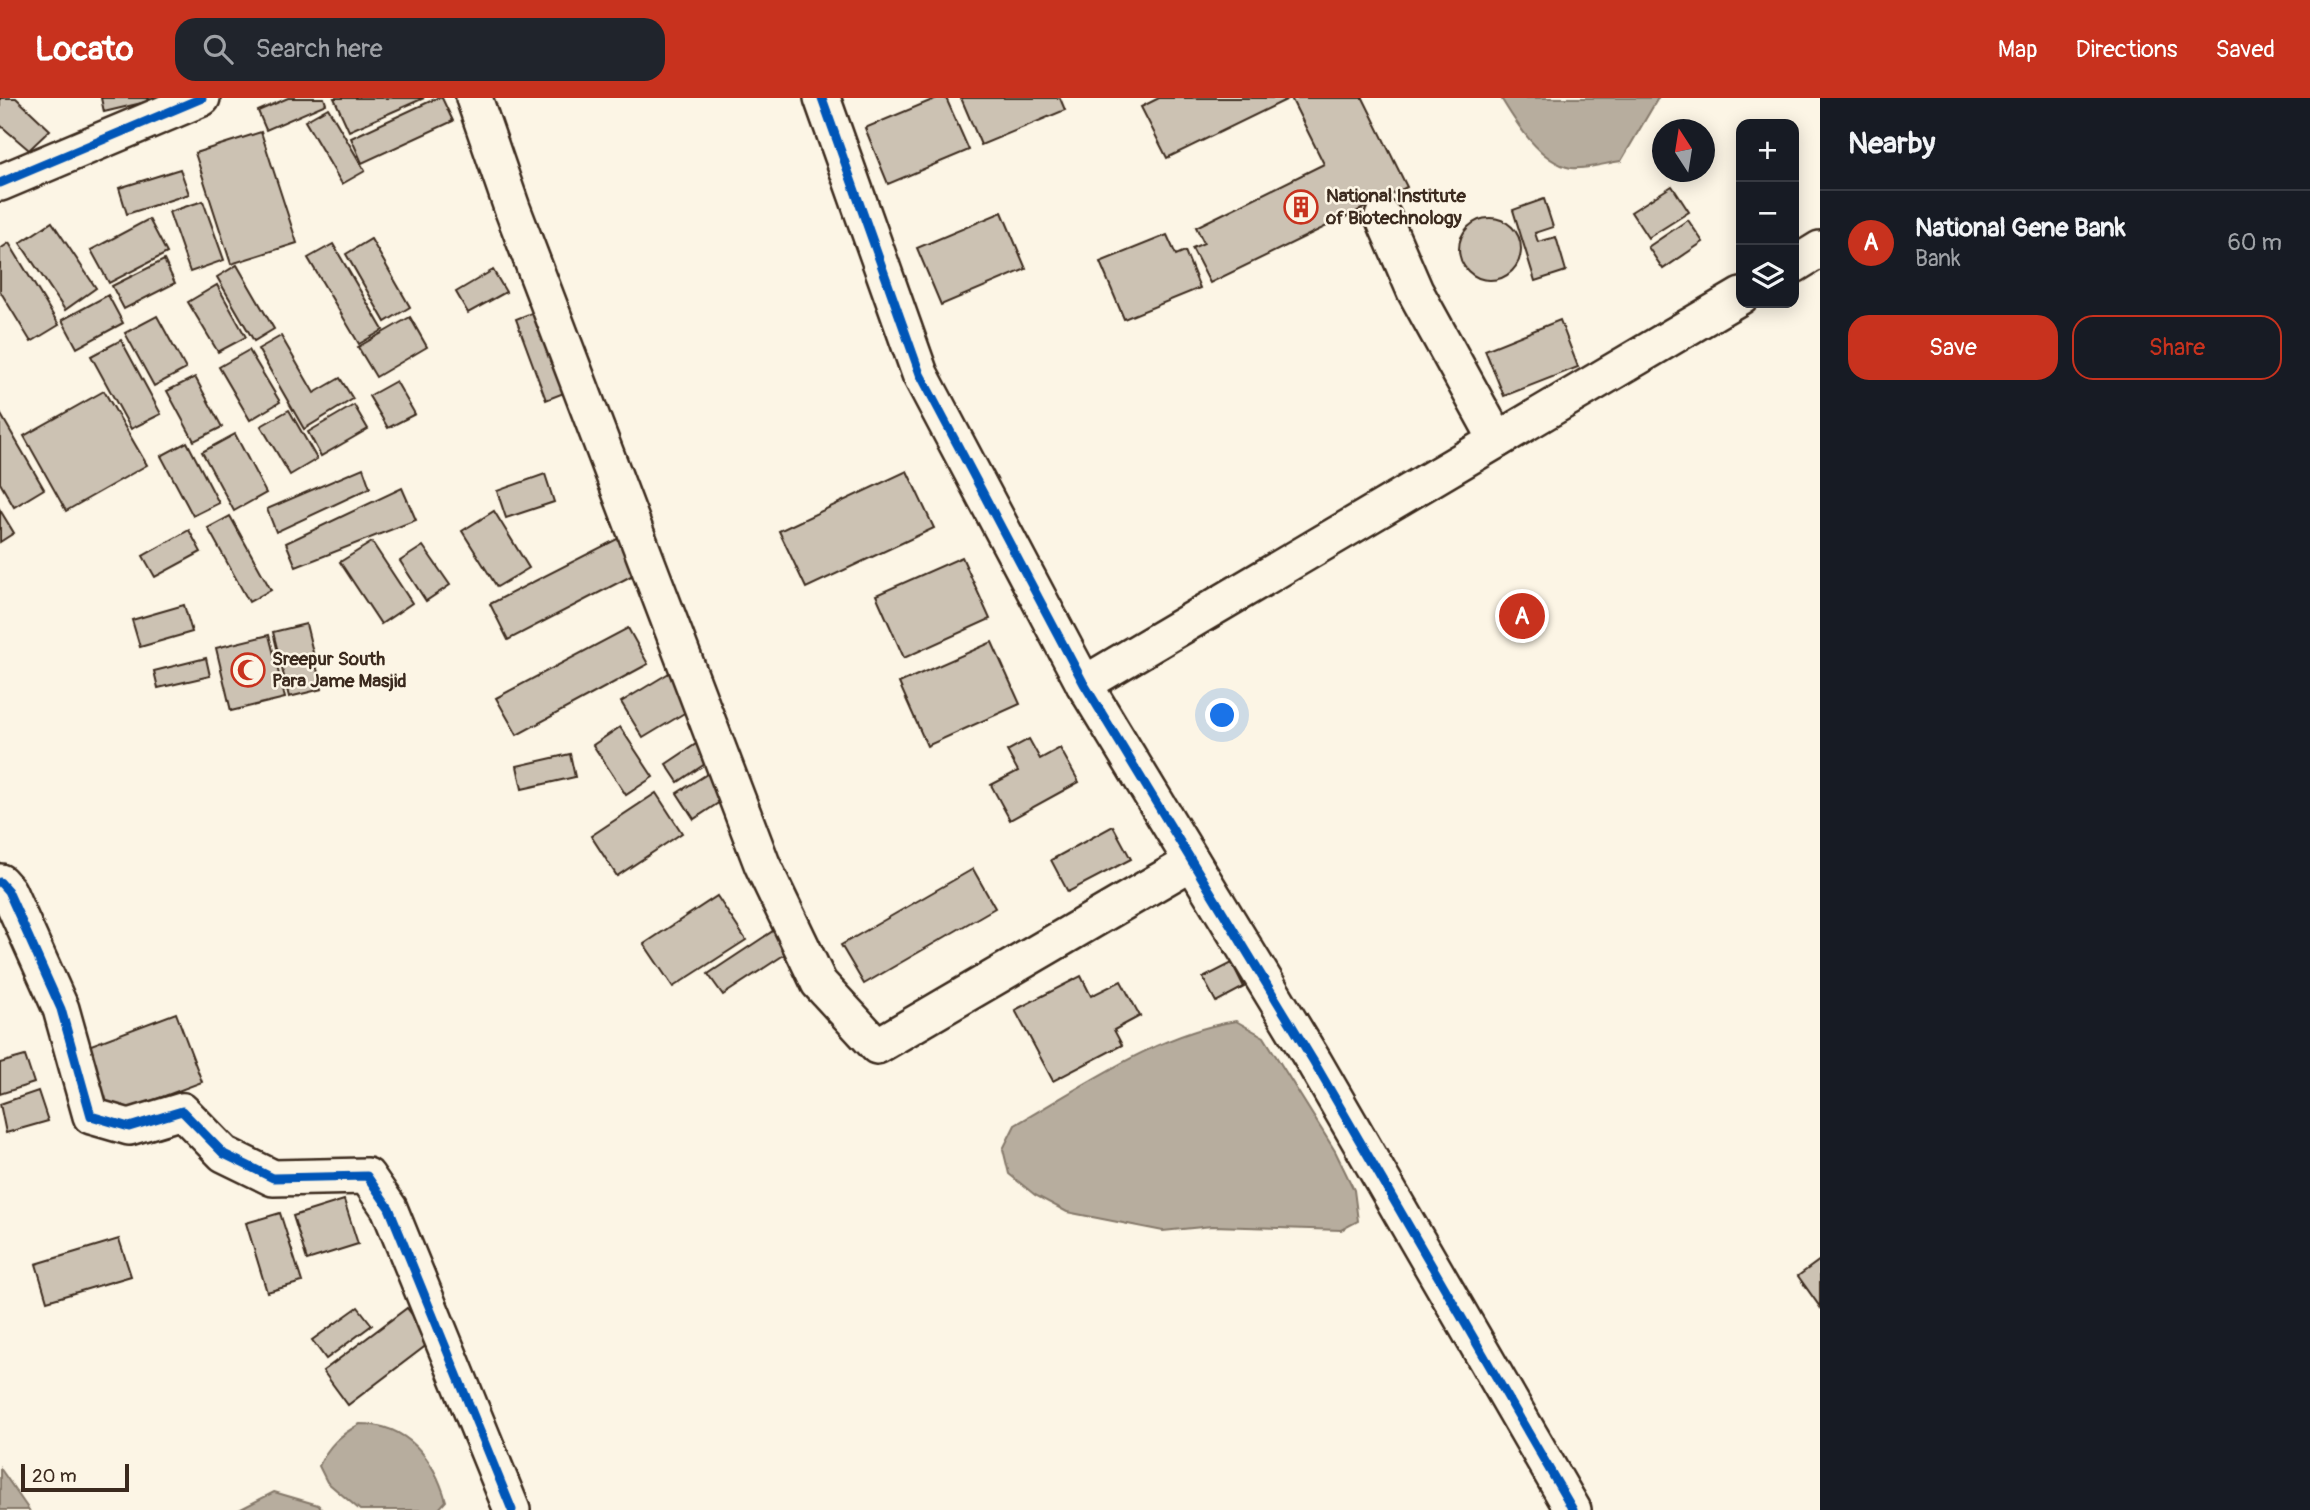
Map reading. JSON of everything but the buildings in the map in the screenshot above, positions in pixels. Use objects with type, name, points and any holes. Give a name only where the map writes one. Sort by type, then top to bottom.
[{"type":"street","points":[[0,183],[202,98]]},
{"type":"street","points":[[474,98],[512,208],[762,864],[820,983],[877,1046],[1192,862]]},
{"type":"street","points":[[822,98],[920,374],[1084,684],[1314,1062],[1573,1510]]},
{"type":"street","points":[[1383,217],[1415,291],[1497,440]]},
{"type":"street","points":[[1799,262],[1820,249]]},
{"type":"street","points":[[1084,684],[1736,299]]},
{"type":"street","points":[[0,882],[8,891],[61,1009],[91,1116],[129,1127],[182,1111],[224,1154],[273,1178],[367,1176],[389,1208],[512,1510]]},
{"type":"shaded area","points":[[1501,98],[1658,98],[1621,161],[1571,168],[1539,150]]},
{"type":"shaded area","points":[[1236,1021],[1264,1037],[1335,1151],[1354,1190],[1358,1221],[1341,1230],[1212,1226],[1163,1231],[1067,1212],[1035,1195],[1009,1174],[1003,1149],[1015,1125],[1149,1049],[1178,1037]]},
{"type":"shaded area","points":[[360,1424],[392,1430],[405,1437],[426,1458],[446,1501],[438,1510],[360,1510],[327,1482],[319,1466],[326,1453],[346,1432]]},
{"type":"shaded area","points":[[0,1468],[29,1510],[0,1510]]},
{"type":"shaded area","points":[[274,1492],[318,1505],[323,1510],[239,1510]]},
{"type":"cycle path","points":[[0,183],[202,98]]},
{"type":"cycle path","points":[[822,98],[920,374],[1084,684],[1314,1062],[1573,1510]]},
{"type":"cycle path","points":[[0,882],[8,891],[61,1009],[91,1116],[129,1127],[182,1111],[224,1154],[273,1178],[367,1176],[389,1208],[512,1510]]},
{"type":"place","name":"National Institute of Biotechnology","points":[[1301,207]]},
{"type":"place","name":"National Gene Bank","points":[[1522,616]]},
{"type":"place","name":"Sreepur South Para Jame Masjid","points":[[248,670]]}]
